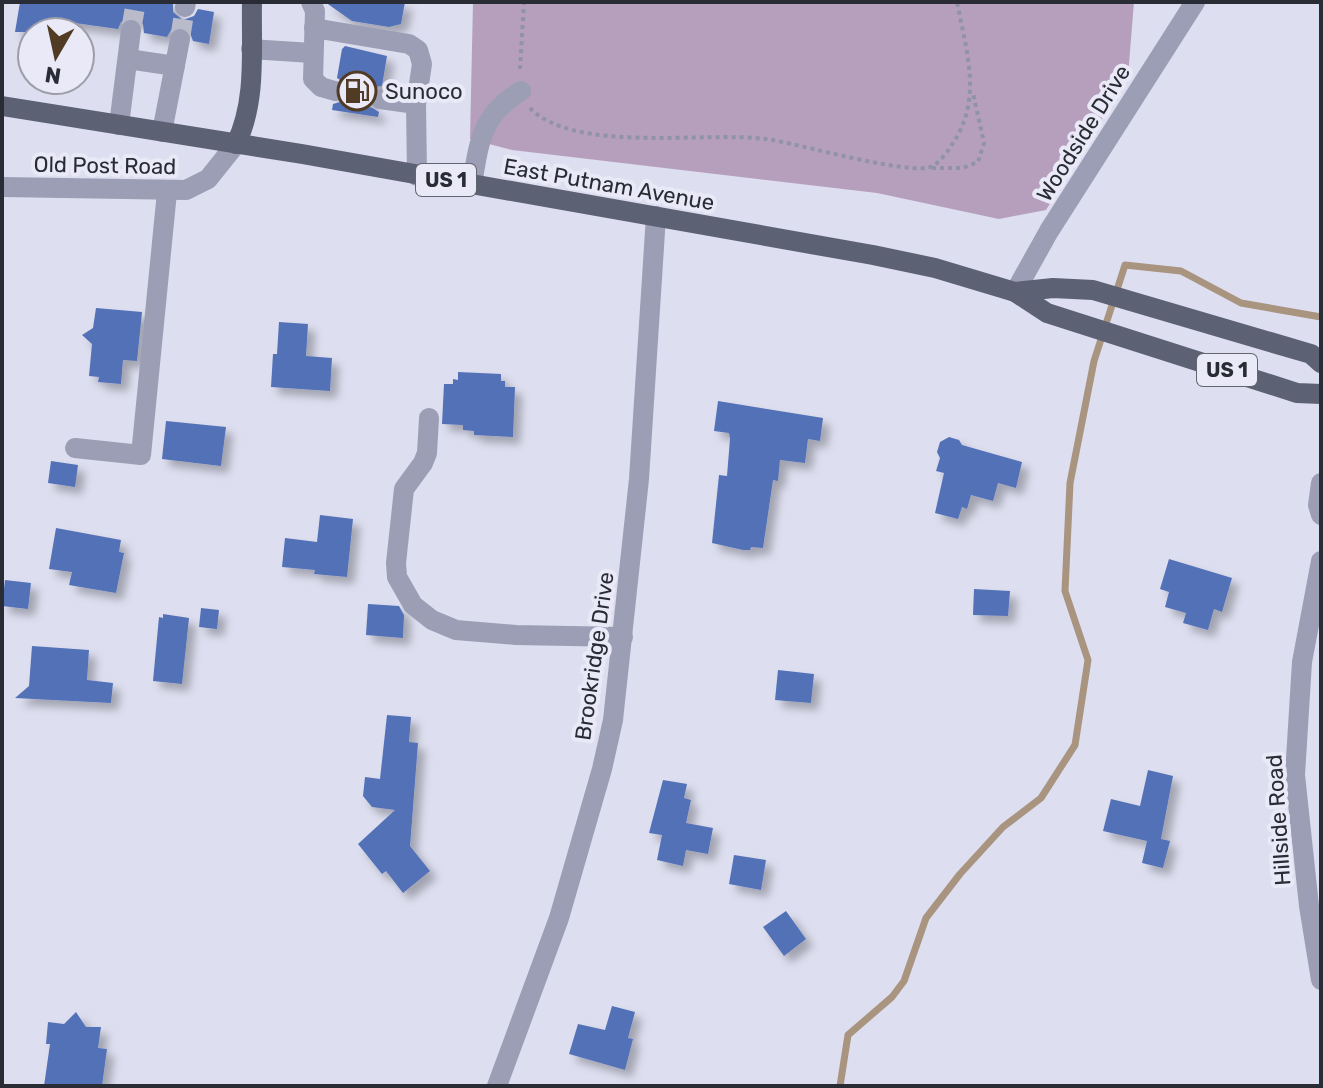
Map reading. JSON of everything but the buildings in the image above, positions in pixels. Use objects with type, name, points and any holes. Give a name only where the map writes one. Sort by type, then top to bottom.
[{"type":"main road","points":[[236,144],[250,102],[252,2]]},
{"type":"main road","name":"East Putnam Avenue","points":[[2,106],[656,216],[935,268],[1015,292],[1047,313],[1297,393],[1321,394]]},
{"type":"main road","name":"East Putnam Avenue","points":[[1015,292],[1053,288],[1093,290],[1311,354],[1321,363]]},
{"type":"street","points":[[311,2],[315,11],[313,79],[321,87],[335,91]]},
{"type":"street","name":"Woodside Drive","points":[[1015,292],[1049,231],[1195,2]]},
{"type":"street","points":[[314,28],[409,44],[418,50],[422,64],[416,104],[417,176]]},
{"type":"street","points":[[119,125],[131,30]]},
{"type":"street","points":[[162,132],[180,39]]},
{"type":"street","points":[[251,49],[312,53]]},
{"type":"street","points":[[128,59],[175,66]]},
{"type":"street","points":[[472,185],[485,125],[504,101],[521,91]]},
{"type":"street","points":[[380,99],[416,104]]},
{"type":"street","name":"Old Post Road","points":[[2,187],[167,192],[198,186],[222,164],[236,144]]},
{"type":"street","points":[[75,448],[141,455],[167,192]]},
{"type":"street","name":"Brookridge Drive","points":[[497,1086],[559,918],[613,720],[639,479],[656,216]]},
{"type":"street","points":[[429,418],[427,453],[404,489],[396,563],[397,577],[413,605],[432,620],[456,630],[516,635],[623,637]]},
{"type":"street","points":[[1321,483],[1318,505],[1321,515]]},
{"type":"street","name":"Hillside Road","points":[[1321,561],[1302,662],[1295,775],[1309,906],[1321,980]]},
{"type":"path","points":[[524,2],[519,61],[521,91],[540,117],[561,128],[578,132],[767,139],[895,166],[963,168],[978,162],[984,143],[971,86]]},
{"type":"path","points":[[923,169],[939,161],[957,136],[965,117],[971,67],[957,2]]},
{"type":"shaded area","points":[[473,2],[1134,2],[1128,76],[1046,210],[999,219],[877,193],[512,150],[470,139]]},
{"type":"waterway","points":[[840,1086],[848,1035],[892,997],[904,981],[926,918],[960,874],[1003,827],[1041,798],[1075,745],[1088,660],[1065,591],[1070,483],[1094,361],[1125,265],[1181,271],[1241,303],[1321,317]]},
{"type":"tunnel","points":[[131,30],[136,2]]},
{"type":"tunnel","points":[[180,39],[185,7]]},
{"type":"tunnel","points":[[335,91],[380,99]]},
{"type":"place","name":"Sunoco","points":[[357,91]]}]
